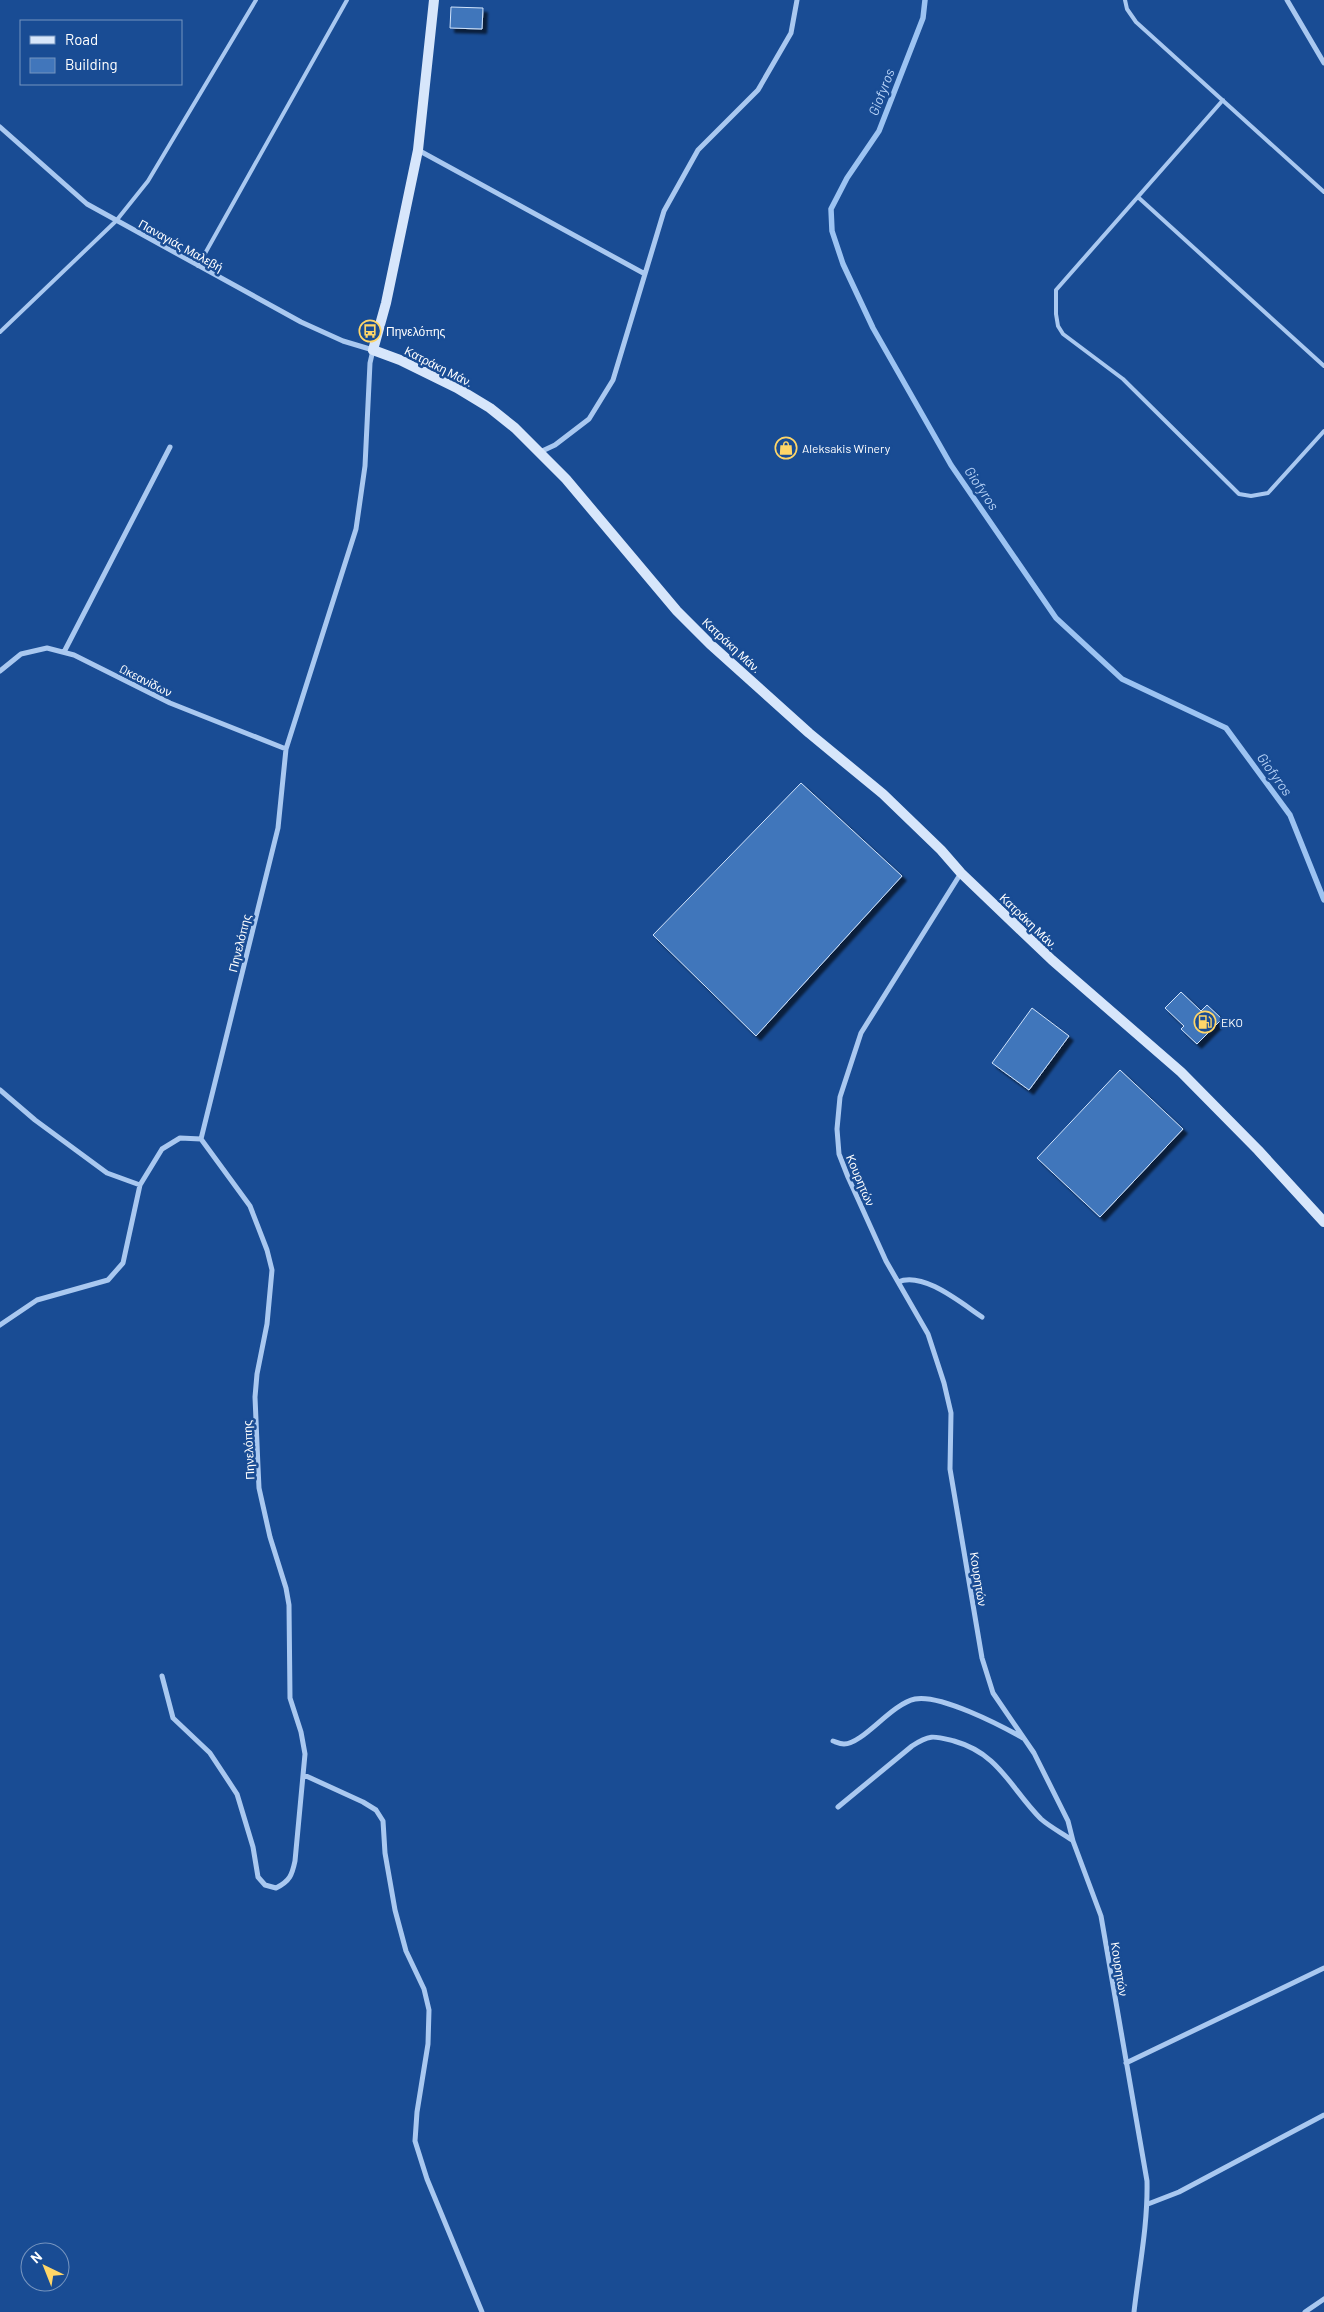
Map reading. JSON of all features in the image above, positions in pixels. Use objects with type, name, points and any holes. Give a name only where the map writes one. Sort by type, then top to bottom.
[{"type":"street","points":[[373,350],[386,303],[418,150],[434,0]]},
{"type":"street","points":[[540,452],[555,446],[588,420],[613,380],[664,211],[698,150],[758,90],[791,33],[797,0]]},
{"type":"street","points":[[1287,0],[1324,63]]},
{"type":"street","name":"Παναγιάς Μαλεβή","points":[[0,127],[87,204],[330,336],[373,350]]},
{"type":"street","points":[[418,150],[645,274]]},
{"type":"street","name":"Κατράκη Μάν.","points":[[373,350],[425,371],[490,408],[540,452],[566,479],[677,610],[704,637],[809,733],[883,794],[941,850],[961,873],[1052,960],[1181,1072],[1258,1150],[1324,1222]]},
{"type":"street","name":"Πηνελόπης","points":[[162,1676],[173,1718],[210,1753],[238,1794],[253,1847],[258,1877],[264,1886],[276,1888],[292,1876],[305,1754],[301,1732],[290,1698],[289,1604],[259,1488],[255,1397],[257,1374],[267,1324],[272,1270],[267,1250],[250,1206],[202,1139],[278,828],[286,749],[356,529],[365,466],[370,363],[373,350]]},
{"type":"street","points":[[64,652],[170,447]]},
{"type":"street","name":"Ωκεανίδων","points":[[0,671],[21,654],[47,648],[64,652],[170,703],[286,749]]},
{"type":"street","name":"Κουρητών","points":[[961,873],[861,1033],[838,1107],[837,1138],[843,1167],[886,1261],[928,1334],[950,1405],[950,1470],[982,1658],[993,1693],[1026,1739],[1051,1784],[1068,1821],[1073,1841],[1102,1923],[1146,2165],[1148,2204],[1134,2312]]},
{"type":"street","points":[[0,1090],[35,1120],[107,1172],[140,1185]]},
{"type":"street","points":[[0,1325],[37,1300],[108,1280],[123,1263],[140,1185],[162,1149],[180,1138],[202,1139]]},
{"type":"street","points":[[898,1282],[912,1279],[928,1284],[982,1317]]},
{"type":"street","points":[[832,1741],[845,1744],[856,1739],[900,1705],[922,1698],[942,1702],[982,1717],[1026,1739]]},
{"type":"street","points":[[838,1807],[912,1746],[925,1738],[934,1736],[983,1753],[999,1766],[1042,1820],[1073,1841]]},
{"type":"street","points":[[304,1775],[363,1802],[376,1810],[383,1821],[385,1853],[395,1910],[406,1951],[424,1989],[429,2010],[428,2044],[417,2112],[415,2141],[427,2179],[482,2312]]},
{"type":"street","points":[[1126,2063],[1324,1968]]},
{"type":"street","points":[[1148,2204],[1179,2192],[1324,2115]]},
{"type":"street","points":[[1305,2312],[1324,2299]]},
{"type":"lane","points":[[0,332],[116,221],[148,181],[256,0]]},
{"type":"lane","points":[[198,266],[347,0]]},
{"type":"lane","points":[[1125,0],[1127,9],[1136,22],[1324,192]]},
{"type":"lane","points":[[1223,100],[1139,198],[1056,290],[1058,326],[1063,334],[1123,379],[1239,494],[1251,496],[1268,493],[1324,430]]},
{"type":"lane","points":[[1139,198],[1324,366]]},
{"type":"building","points":[[451,7],[483,8],[482,29],[450,28]]},
{"type":"building","points":[[801,783],[902,876],[756,1036],[653,935]]},
{"type":"building","points":[[1181,992],[1201,1011],[1207,1005],[1222,1019],[1197,1044],[1181,1029],[1184,1026],[1165,1008]]},
{"type":"building","points":[[1032,1008],[1069,1036],[1029,1090],[992,1063]]},
{"type":"building","points":[[1120,1070],[1183,1129],[1100,1217],[1037,1158]]},
{"type":"waterway","name":"Giofyros","points":[[925,0],[923,18],[879,131],[847,178],[831,209],[832,231],[843,264],[873,328],[951,465],[1056,618],[1122,679],[1226,728],[1290,815],[1324,900]]},
{"type":"place","name":"Πηνελόπης","points":[[370,331]]},
{"type":"place","name":"Aleksakis Winery","points":[[786,448]]},
{"type":"place","name":"EKO","points":[[1205,1022]]}]
